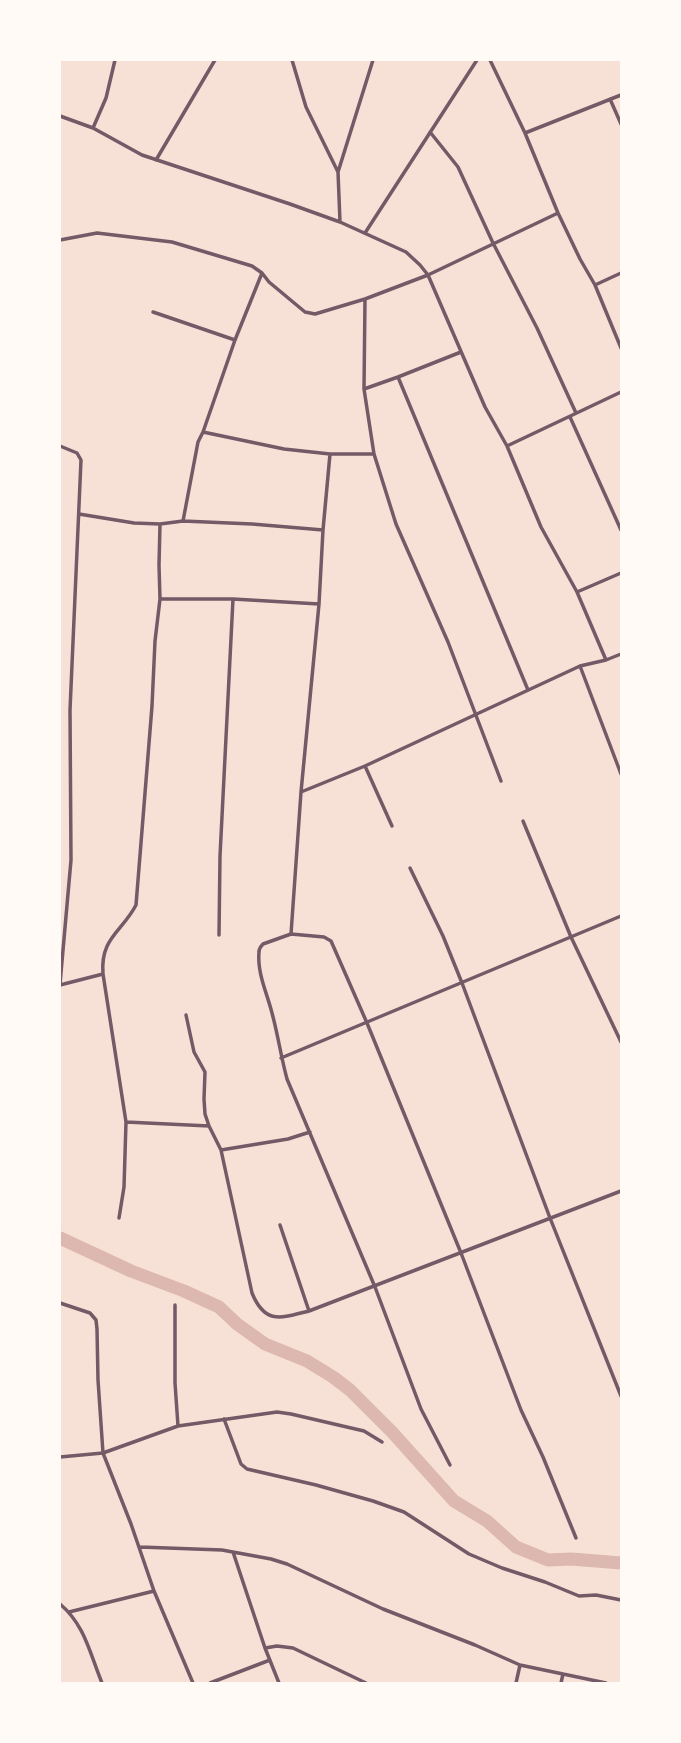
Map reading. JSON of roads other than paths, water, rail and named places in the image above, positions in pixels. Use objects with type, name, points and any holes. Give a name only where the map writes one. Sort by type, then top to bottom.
[{"type":"street","points":[[93,128],[101,113],[106,98],[114,60]]},
{"type":"street","points":[[156,160],[215,60]]},
{"type":"street","points":[[292,60],[306,107],[338,172]]},
{"type":"street","points":[[340,222],[338,172],[373,60]]},
{"type":"street","points":[[365,233],[478,60]]},
{"type":"street","points":[[490,60],[525,134],[558,213],[580,260],[595,285],[621,348]]},
{"type":"street","points":[[525,134],[621,95]]},
{"type":"street","points":[[610,99],[621,124]]},
{"type":"street","points":[[60,116],[93,128],[135,152],[340,222],[406,252],[428,275],[485,407],[507,446],[541,527],[577,592],[606,660]]},
{"type":"street","points":[[430,132],[458,167],[537,328],[576,413]]},
{"type":"street","points":[[60,240],[97,233],[172,242],[252,266],[262,273],[269,282],[305,312],[315,314],[365,299],[428,275],[558,213]]},
{"type":"street","points":[[182,521],[196,450],[204,432],[235,340],[262,273]]},
{"type":"street","points":[[595,285],[621,273]]},
{"type":"street","points":[[365,299],[364,389],[374,454],[396,524],[448,642],[501,781]]},
{"type":"street","points":[[153,312],[235,340]]},
{"type":"street","points":[[364,389],[461,352]]},
{"type":"street","points":[[398,377],[528,690]]},
{"type":"street","points":[[507,446],[621,392]]},
{"type":"street","points":[[570,416],[621,530]]},
{"type":"street","points":[[204,432],[284,449],[330,454],[374,454]]},
{"type":"street","points":[[60,446],[77,453],[81,460],[80,514],[70,710],[71,860],[60,984],[103,974]]},
{"type":"street","points":[[291,934],[301,792],[319,604],[323,530],[330,454]]},
{"type":"street","points":[[80,514],[134,523],[160,524],[182,521],[252,524],[323,530]]},
{"type":"street","points":[[119,1218],[124,1187],[126,1122],[102,964],[107,946],[116,930],[131,914],[136,905],[152,706],[155,641],[160,599],[160,524]]},
{"type":"street","points":[[577,592],[621,573]]},
{"type":"street","points":[[160,599],[233,599],[319,604]]},
{"type":"street","points":[[219,936],[220,841],[233,599]]},
{"type":"street","points":[[301,792],[365,766],[580,666],[606,660],[621,654]]},
{"type":"street","points":[[580,666],[621,774]]},
{"type":"street","points":[[365,766],[392,826]]},
{"type":"street","points":[[523,821],[571,937],[621,1042]]},
{"type":"street","points":[[410,868],[443,936],[462,983],[550,1218],[621,1396]]},
{"type":"street","points":[[281,1058],[621,916]]},
{"type":"street","points":[[450,1465],[421,1409],[375,1286],[292,1092],[281,1058],[273,1014],[263,985],[259,950],[263,944],[291,934],[324,937],[329,939],[367,1023],[461,1254],[521,1410],[543,1457],[576,1538]]},
{"type":"street","points":[[186,1015],[194,1052],[205,1072],[204,1107],[209,1126],[221,1150],[247,1274],[257,1305],[264,1312],[275,1317],[282,1318],[309,1311],[461,1254],[621,1191]]},
{"type":"street","points":[[126,1122],[209,1126]]},
{"type":"street","points":[[221,1150],[276,1141],[310,1132]]},
{"type":"street","points":[[280,1225],[309,1311]]},
{"type":"street","points":[[60,1303],[86,1311],[96,1320],[98,1329],[98,1380],[103,1453],[140,1548],[154,1591],[193,1683]]},
{"type":"street","points":[[175,1305],[175,1383],[178,1426]]},
{"type":"street","points":[[60,1457],[103,1453],[178,1426],[277,1412],[364,1431],[382,1442]]},
{"type":"street","points":[[224,1419],[241,1464],[246,1469],[316,1485],[373,1501],[408,1514],[469,1554],[502,1568],[579,1596],[596,1596],[621,1600]]},
{"type":"street","points":[[140,1548],[222,1550],[271,1559],[287,1564],[383,1609],[475,1645],[520,1665],[606,1683]]},
{"type":"street","points":[[233,1552],[265,1648],[279,1683]]},
{"type":"street","points":[[69,1612],[154,1591]]},
{"type":"street","points":[[60,1604],[69,1612],[86,1639],[102,1683]]},
{"type":"street","points":[[265,1648],[277,1646],[293,1648],[366,1683]]},
{"type":"street","points":[[210,1683],[270,1660]]},
{"type":"street","points":[[516,1683],[520,1665]]},
{"type":"street","points":[[561,1683],[563,1674]]},
{"type":"waterway","points":[[60,1238],[131,1271],[184,1291],[219,1307],[237,1324],[265,1344],[307,1361],[333,1377],[350,1390],[392,1432],[454,1501],[487,1521],[516,1547],[548,1560],[571,1559],[621,1563]]}]
